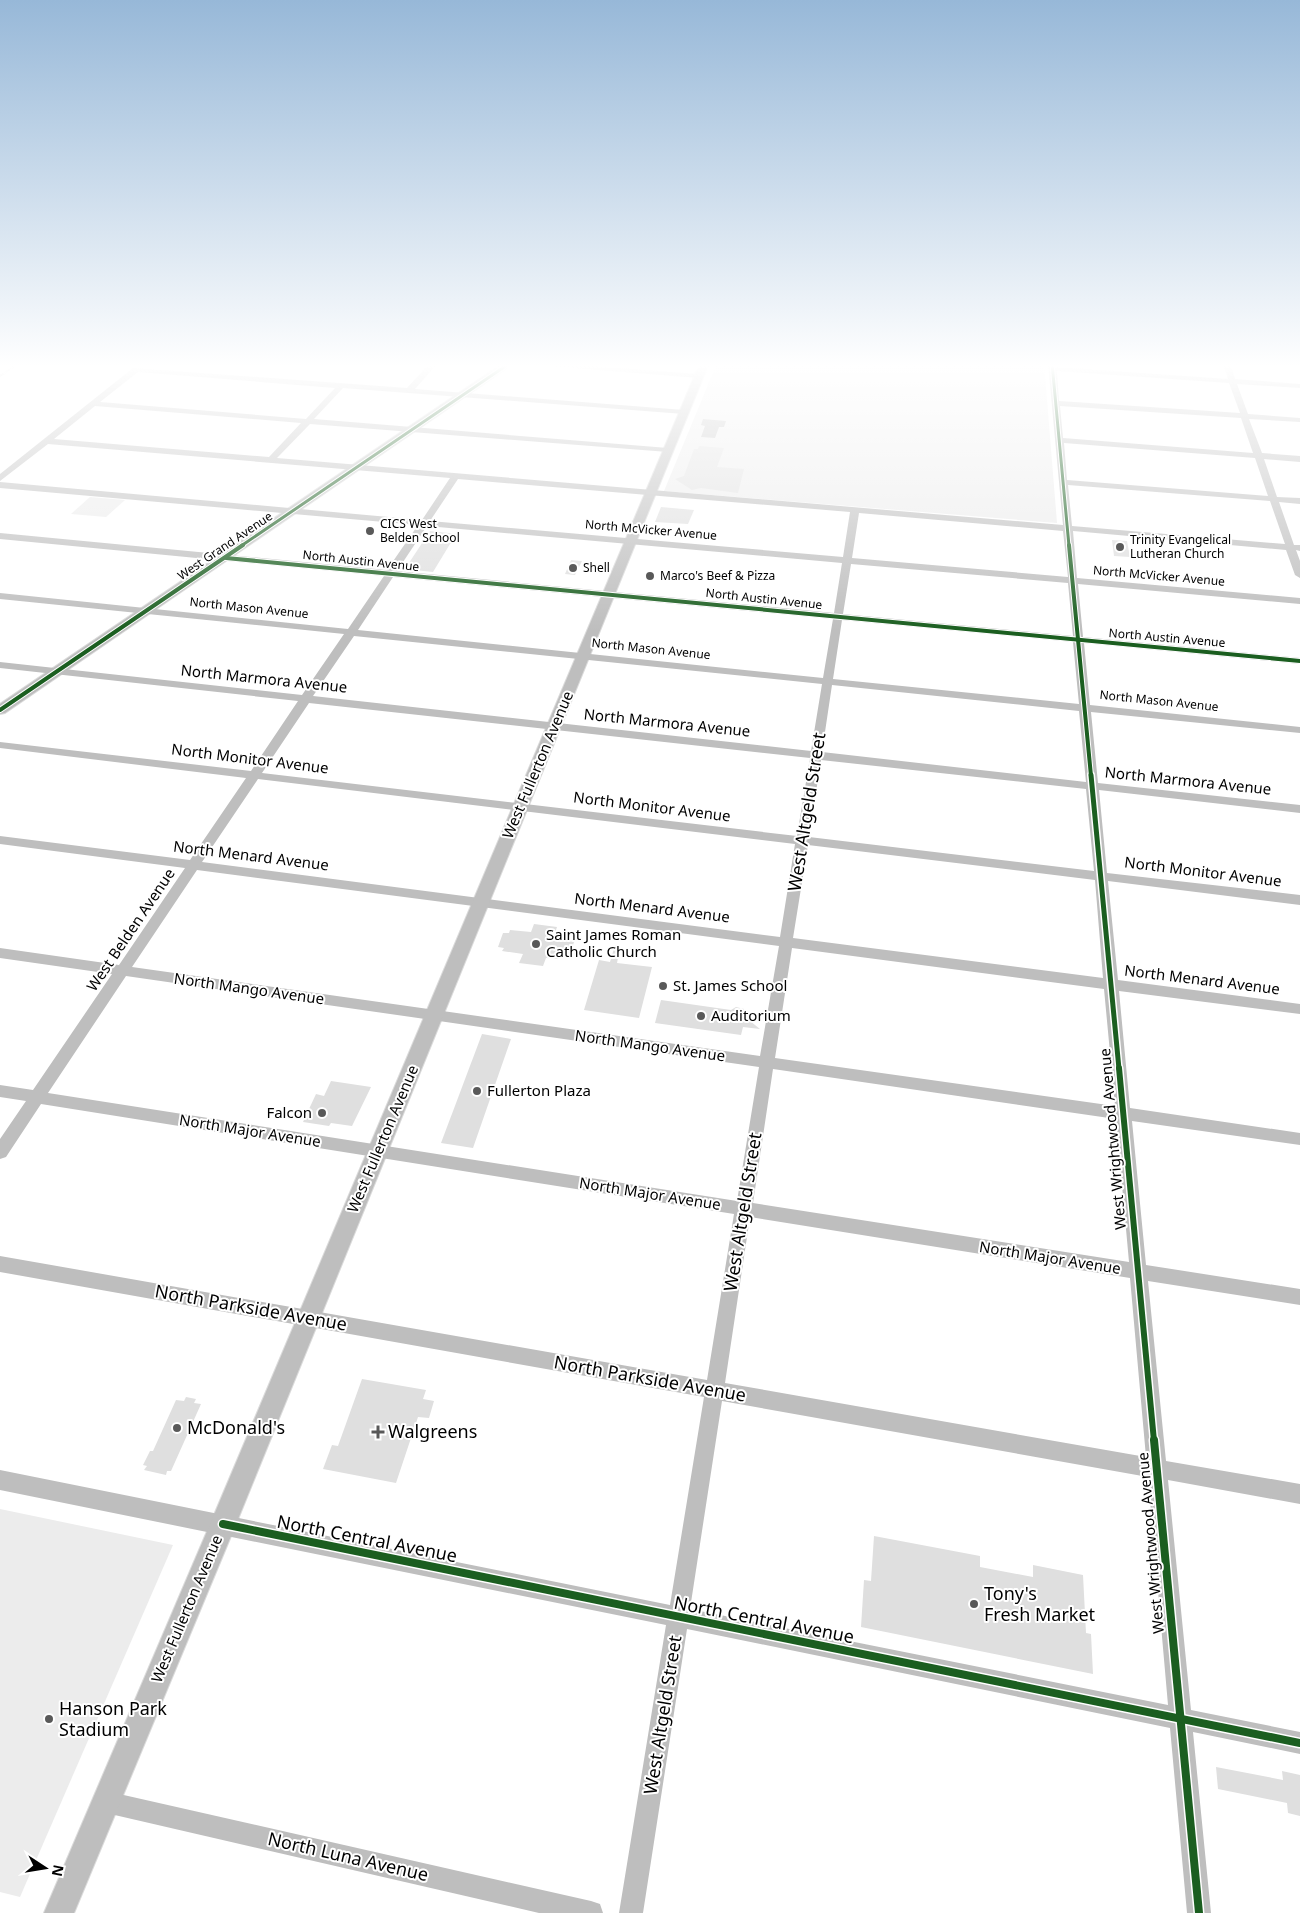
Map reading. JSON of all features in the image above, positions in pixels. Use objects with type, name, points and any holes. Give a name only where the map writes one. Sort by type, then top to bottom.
[{"type":"main road","name":"West Grand Avenue","points":[[0,710],[381,452]]},
{"type":"main road","name":"West Fullerton Avenue","points":[[59,1913],[223,1524],[667,452]]},
{"type":"street","points":[[0,478],[33,452]]},
{"type":"street","points":[[174,452],[1295,548]]},
{"type":"street","points":[[270,460],[277,452]]},
{"type":"street","name":"West Wrightwood Avenue","points":[[1061,452],[1199,1913]]},
{"type":"street","points":[[1222,452],[1300,458]]},
{"type":"street","points":[[1258,455],[1273,498],[1295,548],[1300,575]]},
{"type":"street","name":"West Belden Avenue","points":[[0,1152],[456,476]]},
{"type":"street","points":[[1064,482],[1300,501]]},
{"type":"street","name":"North McVicker Avenue","points":[[0,484],[1300,601]]},
{"type":"street","name":"West Altgeld Street","points":[[631,1913],[855,510]]},
{"type":"street","name":"North Austin Avenue","points":[[0,536],[1300,661]]},
{"type":"street","name":"North Mason Avenue","points":[[0,596],[1300,730]]},
{"type":"street","name":"North Marmora Avenue","points":[[0,665],[1300,809]]},
{"type":"street","name":"North Monitor Avenue","points":[[0,745],[1300,900]]},
{"type":"street","name":"North Menard Avenue","points":[[0,840],[1300,1009]]},
{"type":"street","name":"North Mango Avenue","points":[[0,953],[1300,1138]]},
{"type":"street","name":"North Major Avenue","points":[[0,1092],[1300,1297]]},
{"type":"street","name":"North Parkside Avenue","points":[[0,1264],[1300,1494]]},
{"type":"street","name":"North Central Avenue","points":[[0,1480],[1300,1743]]},
{"type":"street","name":"North Luna Avenue","points":[[106,1802],[591,1913]]},
{"type":"shaded area","points":[[680,452],[1051,452],[1057,523],[664,491]]},
{"type":"shaded area","points":[[90,497],[125,500],[106,517],[71,514]]},
{"type":"shaded area","name":"Hanson Park Stadium","points":[[0,1509],[173,1545],[20,1897],[0,1892]]},
{"type":"building","points":[[693,452],[722,452],[717,467],[744,469],[738,493],[701,488],[692,490],[675,479],[684,476]]},
{"type":"building","points":[[661,507],[694,510],[688,524],[655,522]]},
{"type":"building","points":[[430,531],[459,534],[453,544],[450,544],[433,572],[405,569]]},
{"type":"building","name":"Trinity Evangelical Lutheran Church","points":[[1112,540],[1127,541],[1130,557],[1114,556]]},
{"type":"building","name":"Shell","points":[[571,560],[582,561],[575,575],[565,574]]},
{"type":"building","name":"Saint James Roman Catholic Church","points":[[534,924],[557,927],[554,936],[565,937],[564,940],[574,942],[569,958],[559,956],[558,959],[546,958],[543,966],[519,963],[523,954],[502,951],[504,948],[498,947],[503,933],[509,933],[510,930],[531,932]]},
{"type":"building","name":"St. James School","points":[[615,945],[620,947],[617,963],[652,967],[639,1018],[584,1010],[599,960],[610,962]]},
{"type":"building","name":"Auditorium","points":[[661,1000],[731,1010],[736,1007],[744,1009],[745,1017],[760,1029],[743,1027],[741,1035],[655,1023]]},
{"type":"building","name":"Fullerton Plaza","points":[[482,1034],[511,1039],[473,1148],[441,1143]]},
{"type":"building","points":[[331,1081],[371,1087],[352,1126],[331,1123],[329,1126],[303,1122],[316,1094],[324,1096]]},
{"type":"building","name":"Walgreens","points":[[362,1379],[426,1390],[423,1399],[434,1401],[429,1418],[418,1417],[396,1483],[323,1469],[332,1445],[338,1446]]},
{"type":"building","name":"McDonald's","points":[[186,1397],[196,1399],[194,1403],[201,1404],[171,1471],[167,1471],[166,1475],[144,1470],[147,1466],[143,1465],[150,1451],[153,1451],[176,1400],[184,1401]]},
{"type":"building","name":"Tony's Fresh Market","points":[[874,1536],[980,1556],[980,1567],[1033,1577],[1033,1565],[1083,1575],[1086,1633],[1091,1634],[1093,1674],[861,1627],[864,1580],[871,1581]]},
{"type":"building","points":[[1216,1767],[1283,1780],[1282,1771],[1300,1775],[1300,1816],[1288,1813],[1287,1803],[1218,1789]]},
{"type":"cycle path","points":[[0,710],[379,452]]},
{"type":"cycle path","points":[[1060,452],[1199,1913]]},
{"type":"cycle path","points":[[226,558],[1300,661]]},
{"type":"cycle path","points":[[223,1524],[1300,1743]]},
{"type":"place","name":"CICS West Belden School","points":[[370,531]]},
{"type":"place","name":"Trinity Evangelical Lutheran Church","points":[[1120,547]]},
{"type":"place","name":"Shell","points":[[573,568]]},
{"type":"place","name":"Marco's Beef & Pizza","points":[[650,576]]},
{"type":"place","name":"Saint James Roman Catholic Church","points":[[536,944]]},
{"type":"place","name":"St. James School","points":[[663,986]]},
{"type":"place","name":"Auditorium","points":[[701,1016]]},
{"type":"place","name":"Fullerton Plaza","points":[[477,1091]]},
{"type":"place","name":"Falcon","points":[[322,1113]]},
{"type":"place","name":"McDonald's","points":[[177,1428]]},
{"type":"place","name":"Walgreens","points":[[378,1432]]},
{"type":"place","name":"Tony's Fresh Market","points":[[974,1604]]},
{"type":"place","name":"Hanson Park Stadium","points":[[49,1719]]}]
